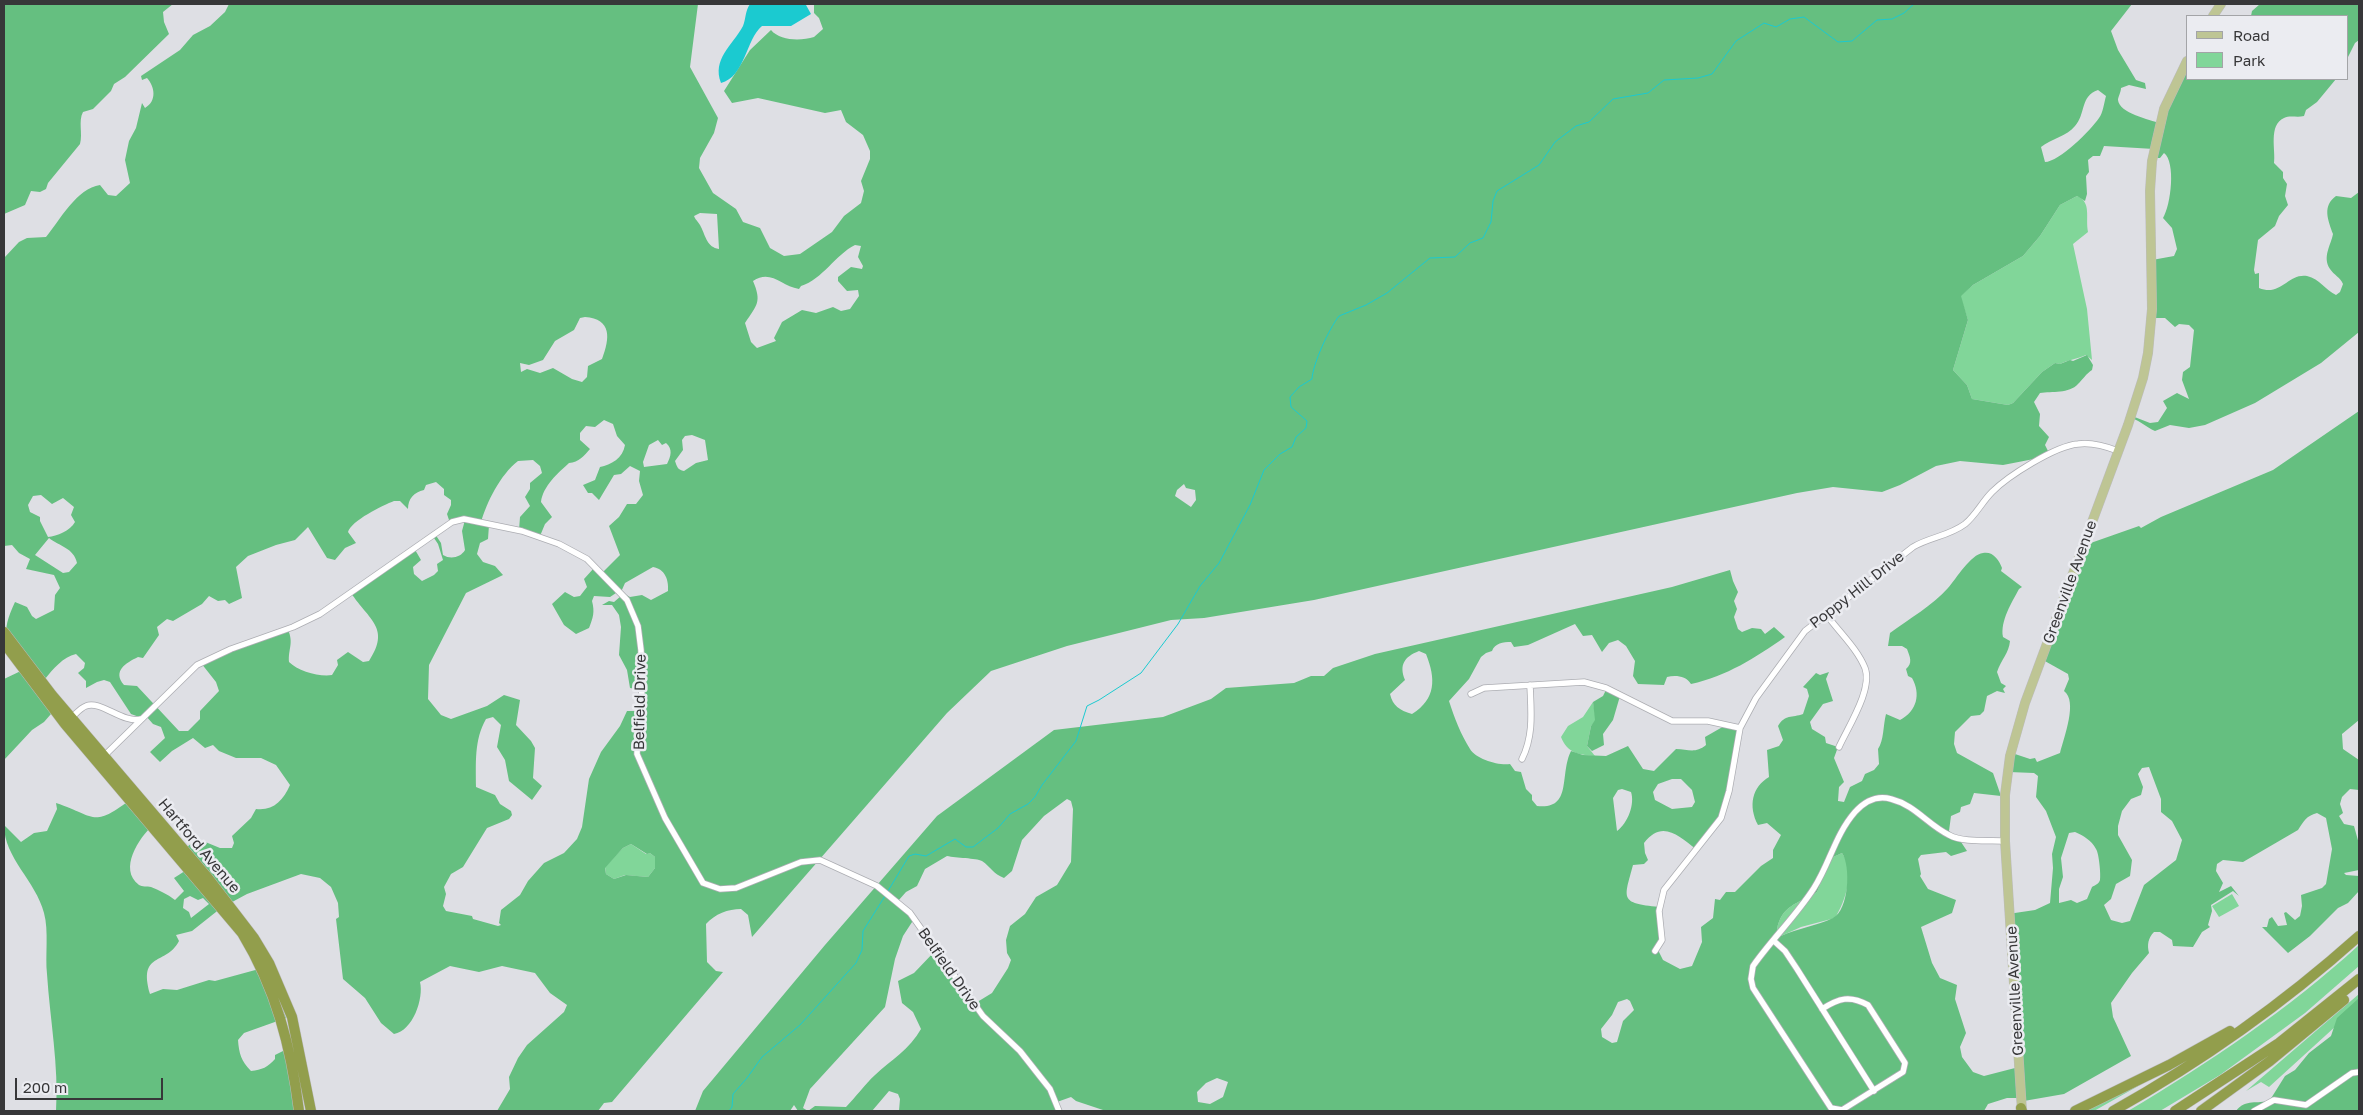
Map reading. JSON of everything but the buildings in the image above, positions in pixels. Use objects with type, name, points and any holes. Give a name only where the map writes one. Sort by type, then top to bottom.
[{"type":"highway","name":"Hartford Avenue","points":[[4,632],[68,721],[103,757],[208,878],[261,948],[292,1017],[311,1111]]},
{"type":"highway","name":"Hartford Avenue","points":[[4,643],[205,888],[252,950],[268,983],[286,1032],[292,1058],[299,1111]]},
{"type":"highway","points":[[2113,1111],[2205,1055],[2271,1009],[2359,936]]},
{"type":"highway","points":[[2175,1111],[2278,1043],[2359,979]]},
{"type":"highway","points":[[2201,1111],[2278,1055],[2359,987]]},
{"type":"highway","points":[[2079,1111],[2169,1065],[2271,1009]]},
{"type":"highway","points":[[2074,1111],[2090,1105]]},
{"type":"main road","points":[[2214,15],[2221,4]]},
{"type":"main road","name":"Greenville Avenue","points":[[2022,1110],[2005,841],[2005,796],[2016,732],[2118,452],[2135,403],[2148,353],[2152,290],[2150,191],[2156,140],[2164,108],[2186,63]]},
{"type":"street","name":"Poppy Hill Drive","points":[[1655,951],[1662,940],[1659,911],[1664,890],[1721,818],[1729,791],[1740,728],[1756,698],[1805,631],[1913,547],[1924,540],[1951,532],[1966,523],[1994,490],[2051,454],[2077,444],[2102,445],[2118,452]]},
{"type":"street","name":"Belfield Drive","points":[[103,757],[197,665],[230,649],[293,627],[320,614],[452,522],[464,519],[522,531],[581,555],[614,584],[628,600],[638,626],[641,650],[642,689],[638,725],[638,754],[665,818],[703,883],[720,889],[736,888],[801,862],[820,860],[878,887],[905,909],[983,1016],[1020,1051],[1050,1089],[1059,1111]]},
{"type":"street","points":[[1826,614],[1862,662],[1867,676],[1862,697],[1839,748]]},
{"type":"street","points":[[1471,694],[1484,688],[1584,682],[1606,688],[1672,721],[1708,721],[1740,728]]},
{"type":"street","points":[[1522,759],[1529,746],[1532,729],[1530,685]]},
{"type":"street","points":[[68,721],[84,706],[92,705],[131,719],[142,718]]},
{"type":"street","points":[[1822,1009],[1845,998],[1859,1000],[1872,1008],[1905,1063],[1903,1072],[1842,1110],[1831,1108],[1753,988],[1751,979],[1753,966],[1774,941],[1823,873],[1837,835],[1855,812],[1868,801],[1877,797],[1891,799],[1911,806],[1947,834],[1957,838],[2005,841]]},
{"type":"street","points":[[1774,941],[1785,951],[1874,1091]]},
{"type":"street","points":[[2254,1111],[2274,1100],[2306,1108],[2352,1073],[2359,1072]]},
{"type":"green space","points":[[4,4],[173,4],[163,12],[164,22],[169,34],[125,77],[114,84],[111,91],[93,109],[83,112],[80,144],[48,183],[46,189],[40,192],[31,191],[25,205],[4,214]]},
{"type":"green space","points":[[229,4],[698,4],[690,67],[718,118],[714,133],[700,158],[699,168],[713,193],[736,209],[743,222],[760,228],[770,248],[784,256],[800,254],[832,232],[844,216],[861,203],[864,191],[861,181],[870,159],[870,151],[863,135],[846,122],[841,110],[825,113],[758,98],[732,103],[724,91],[750,50],[771,30],[785,38],[803,39],[814,37],[823,29],[819,18],[814,13],[814,4],[2132,4],[2111,31],[2118,50],[2136,80],[2145,83],[2146,89],[2129,85],[2121,88],[2118,100],[2124,109],[2143,118],[2160,123],[2186,64],[2186,80],[2335,80],[2317,102],[2306,110],[2304,116],[2286,117],[2279,121],[2276,126],[2274,132],[2274,163],[2283,172],[2283,178],[2287,184],[2285,196],[2288,205],[2279,216],[2275,226],[2258,240],[2254,270],[2255,274],[2259,273],[2259,288],[2273,290],[2295,278],[2307,276],[2312,277],[2336,295],[2340,292],[2343,284],[2330,269],[2327,260],[2333,234],[2327,214],[2329,204],[2336,196],[2351,198],[2359,192],[2359,332],[2321,363],[2255,403],[2205,425],[2189,428],[2170,425],[2155,431],[2131,418],[2132,416],[2150,423],[2158,422],[2167,408],[2163,401],[2177,393],[2189,399],[2182,380],[2183,372],[2190,367],[2194,330],[2189,325],[2179,324],[2175,327],[2165,318],[2152,318],[2152,260],[2174,256],[2177,249],[2172,228],[2163,218],[2168,204],[2171,184],[2168,158],[2164,153],[2160,158],[2154,158],[2154,149],[2104,146],[2100,156],[2093,156],[2088,160],[2089,172],[2086,176],[2087,194],[2085,201],[2077,196],[2060,205],[2040,236],[2023,256],[1973,285],[1961,296],[1968,320],[1953,370],[1967,385],[1972,399],[2008,405],[2013,403],[2042,372],[2055,363],[2060,364],[2070,360],[2073,361],[2087,355],[2093,365],[2092,370],[2074,387],[2065,391],[2040,393],[2034,402],[2040,414],[2039,426],[2049,437],[2045,445],[2049,453],[2039,458],[2003,465],[1960,461],[1936,466],[1900,485],[1882,492],[1833,487],[1797,493],[1314,600],[1204,618],[1171,620],[1067,646],[991,671],[947,713],[752,937],[748,915],[741,909],[722,913],[713,917],[706,924],[707,962],[716,971],[723,972],[612,1102],[604,1103],[598,1111],[497,1111],[510,1089],[509,1077],[518,1058],[527,1045],[564,1012],[567,1005],[550,993],[535,973],[502,966],[479,972],[450,966],[420,982],[419,1005],[416,1013],[407,1027],[401,1032],[394,1034],[381,1023],[365,998],[343,979],[336,919],[339,917],[338,903],[331,887],[320,878],[301,874],[247,894],[221,908],[192,931],[176,935],[179,941],[174,949],[150,965],[147,980],[150,994],[163,989],[177,990],[209,980],[215,981],[259,969],[272,984],[286,1018],[244,1033],[238,1040],[240,1053],[251,1071],[267,1066],[275,1059],[275,1055],[283,1051],[295,1051],[298,1111],[56,1111],[54,1043],[48,991],[47,935],[44,913],[40,901],[9,848],[5,837],[4,825],[21,842],[34,833],[47,831],[57,809],[56,803],[87,815],[101,817],[131,799],[153,825],[137,845],[133,854],[130,871],[133,878],[139,885],[154,888],[175,900],[184,891],[174,878],[188,869],[177,854],[198,839],[220,848],[232,848],[234,843],[232,836],[251,818],[256,809],[268,808],[277,804],[290,785],[276,765],[261,758],[236,758],[219,751],[213,745],[205,748],[193,738],[172,751],[160,762],[150,752],[165,738],[161,727],[153,724],[146,716],[142,718],[131,714],[110,682],[104,680],[86,688],[86,681],[78,673],[84,668],[85,663],[76,654],[55,667],[45,679],[51,714],[44,722],[32,730],[4,760],[4,679],[25,669],[9,644],[6,630],[7,622],[15,602],[27,607],[36,619],[54,610],[55,595],[60,588],[54,575],[26,569],[30,559],[19,553],[12,545],[4,546],[4,258],[19,242],[27,238],[46,237],[76,198],[92,187],[100,185],[108,195],[116,196],[130,183],[125,160],[129,141],[136,128],[142,103],[145,108],[152,102],[154,94],[150,82],[147,78],[142,80],[141,76],[180,50],[193,35],[210,26],[225,12]],"holes":[[[2098,90],[2106,96],[2099,118],[2066,151],[2051,161],[2045,162],[2041,147],[2075,126],[2081,116],[2088,96]],[[700,213],[717,214],[719,249],[709,244],[694,216]],[[855,245],[861,246],[858,257],[863,266],[862,269],[851,267],[838,277],[838,281],[847,291],[858,290],[859,296],[850,309],[841,311],[833,307],[816,313],[802,310],[782,322],[774,338],[776,341],[757,348],[751,342],[745,323],[753,312],[758,299],[753,281],[759,278],[771,277],[799,289],[816,278]],[[585,317],[600,321],[607,331],[607,344],[602,359],[588,366],[587,377],[582,382],[572,379],[553,368],[540,373],[527,369],[521,372],[520,363],[529,365],[543,360],[555,341],[574,330],[580,318]],[[604,420],[613,424],[617,436],[625,445],[619,457],[612,463],[600,467],[595,480],[583,485],[588,493],[592,493],[599,500],[614,475],[621,474],[630,466],[640,471],[639,481],[643,495],[636,504],[627,504],[619,517],[609,526],[620,555],[603,572],[594,568],[584,579],[587,587],[580,596],[574,597],[565,592],[552,604],[564,625],[576,634],[589,628],[593,615],[592,601],[594,596],[610,597],[619,591],[621,596],[614,602],[609,601],[602,605],[612,605],[619,615],[621,627],[619,655],[627,670],[630,688],[643,690],[639,711],[627,711],[620,726],[601,752],[589,779],[582,827],[577,839],[564,853],[544,863],[528,881],[520,895],[501,910],[499,923],[501,925],[498,926],[473,919],[472,916],[446,911],[443,906],[446,894],[444,887],[451,874],[463,867],[487,828],[509,819],[512,815],[511,811],[500,804],[495,795],[476,787],[476,760],[479,735],[486,719],[493,717],[501,725],[497,747],[505,760],[509,781],[532,800],[542,786],[533,778],[535,748],[516,725],[520,700],[504,695],[487,706],[451,719],[441,715],[428,699],[429,665],[466,593],[503,575],[495,566],[483,562],[477,554],[480,543],[488,539],[489,525],[481,522],[500,481],[518,461],[533,460],[540,466],[542,473],[530,483],[530,489],[525,497],[530,506],[520,517],[519,530],[540,536],[545,524],[552,517],[541,502],[542,496],[552,480],[569,463],[581,458],[590,449],[580,440],[580,433],[586,426],[595,427]],[[692,435],[705,440],[708,460],[696,463],[684,471],[678,468],[675,461],[683,450],[682,440],[685,436]],[[658,440],[662,445],[666,443],[670,448],[671,453],[667,464],[644,467],[643,462],[649,445]],[[436,482],[444,489],[444,495],[451,500],[447,514],[450,523],[465,520],[462,531],[465,550],[456,557],[446,557],[443,555],[441,543],[435,534],[432,535],[438,544],[443,560],[437,564],[438,571],[434,575],[422,581],[414,574],[413,567],[421,560],[414,548],[351,593],[375,625],[378,632],[375,650],[369,661],[363,662],[348,652],[337,660],[338,665],[332,675],[321,675],[303,671],[289,662],[291,642],[288,630],[201,663],[216,682],[219,691],[200,711],[200,719],[188,731],[179,731],[137,686],[124,685],[119,676],[122,668],[138,657],[143,658],[159,635],[157,627],[167,619],[173,621],[202,604],[209,596],[218,601],[225,600],[229,604],[242,598],[236,567],[248,556],[295,540],[308,527],[327,558],[335,560],[345,548],[356,543],[348,532],[361,518],[394,501],[400,501],[408,509],[410,499],[415,494],[424,490],[426,485]],[[1184,484],[1186,488],[1195,490],[1196,500],[1191,507],[1175,496],[1177,490]],[[41,495],[52,504],[63,498],[74,507],[71,515],[75,522],[63,532],[48,537],[40,517],[30,512],[28,505],[33,496]],[[49,538],[73,554],[75,558],[77,563],[69,572],[63,573],[35,555]],[[653,567],[661,570],[668,583],[668,591],[651,600],[642,595],[630,597],[621,592],[625,583]],[[631,844],[655,857],[655,868],[648,877],[626,875],[614,879],[606,874],[605,868],[623,848]],[[190,896],[198,900],[203,898],[209,904],[191,918],[189,912],[183,908],[184,899]]]},
{"type":"green space","points":[[2260,4],[2359,4],[2359,40],[2355,43],[2348,57],[2348,15],[2251,15],[2252,11]]},
{"type":"green space","points":[[2077,196],[2085,202],[2087,211],[2088,232],[2073,244],[2087,309],[2092,360],[2086,355],[2060,364],[2055,363],[2042,372],[2013,403],[2008,405],[1972,399],[1967,385],[1953,370],[1968,320],[1960,296],[1973,285],[2023,256],[2040,236],[2060,205]]},
{"type":"green space","points":[[2359,411],[2359,720],[2342,734],[2343,749],[2359,760],[2359,790],[2350,789],[2342,797],[2340,804],[2343,813],[2339,816],[2344,824],[2354,826],[2359,844],[2359,870],[2344,873],[2346,875],[2359,876],[2359,891],[2348,903],[2338,908],[2310,936],[2288,953],[2262,927],[2267,927],[2269,919],[2272,917],[2278,926],[2287,925],[2284,913],[2286,912],[2295,920],[2300,916],[2302,906],[2301,895],[2322,888],[2326,884],[2332,849],[2326,818],[2317,813],[2313,814],[2306,819],[2298,830],[2243,862],[2223,860],[2217,864],[2216,871],[2223,883],[2219,892],[2231,886],[2239,896],[2233,891],[2211,905],[2212,911],[2208,925],[2210,927],[2202,932],[2193,947],[2173,946],[2172,940],[2160,932],[2154,932],[2148,942],[2149,953],[2111,1003],[2113,1017],[2131,1056],[2064,1094],[2018,1102],[2017,1098],[2007,1098],[1988,1104],[1984,1111],[1106,1111],[1076,1101],[1071,1097],[1057,1102],[1060,1111],[899,1111],[900,1099],[898,1094],[889,1091],[872,1111],[808,1111],[798,1111],[794,1105],[790,1111],[695,1111],[703,1091],[825,945],[937,816],[1054,730],[1163,717],[1211,699],[1226,688],[1294,683],[1311,676],[1324,676],[1333,668],[1375,654],[1672,587],[1730,570],[1738,592],[1734,601],[1737,609],[1734,617],[1738,629],[1742,632],[1752,628],[1761,629],[1765,634],[1774,627],[1785,637],[1752,659],[1729,671],[1691,684],[1684,678],[1674,676],[1667,677],[1664,685],[1638,684],[1633,676],[1635,661],[1626,646],[1618,640],[1609,643],[1602,652],[1592,635],[1583,636],[1575,624],[1528,645],[1514,647],[1511,642],[1497,645],[1492,651],[1481,657],[1469,679],[1449,701],[1455,720],[1473,753],[1488,761],[1510,764],[1515,771],[1521,772],[1526,789],[1532,795],[1532,800],[1537,806],[1548,806],[1556,802],[1560,797],[1571,751],[1583,755],[1606,756],[1628,746],[1643,769],[1654,771],[1676,749],[1695,750],[1702,748],[1706,745],[1705,737],[1726,725],[1737,730],[1724,807],[1715,826],[1696,849],[1670,832],[1657,832],[1651,836],[1644,843],[1648,860],[1644,864],[1633,865],[1628,885],[1627,892],[1631,901],[1637,904],[1659,907],[1662,942],[1657,948],[1663,960],[1680,969],[1692,966],[1702,942],[1701,927],[1713,918],[1715,899],[1720,900],[1726,892],[1735,892],[1761,866],[1773,858],[1773,850],[1781,835],[1767,823],[1758,825],[1753,811],[1753,798],[1759,786],[1769,777],[1767,750],[1779,746],[1783,740],[1778,726],[1786,718],[1803,714],[1809,696],[1807,689],[1803,687],[1816,673],[1820,675],[1829,672],[1826,679],[1833,701],[1823,704],[1810,722],[1812,729],[1825,737],[1826,743],[1838,747],[1834,758],[1844,782],[1839,787],[1838,801],[1844,802],[1850,787],[1862,781],[1865,774],[1874,770],[1879,764],[1878,749],[1886,714],[1900,720],[1910,712],[1916,702],[1915,684],[1912,678],[1908,676],[1906,669],[1910,662],[1907,649],[1902,646],[1888,646],[1890,633],[1942,594],[1978,554],[1983,553],[1993,555],[2002,568],[2001,571],[2022,587],[2010,606],[2003,625],[2003,637],[2010,641],[1997,672],[2001,683],[2006,686],[2003,689],[2005,693],[1997,691],[1987,696],[1984,711],[1980,715],[1971,716],[1955,732],[1954,744],[1957,753],[1993,773],[2001,796],[1974,793],[1970,804],[1961,807],[1960,812],[1951,816],[1949,831],[1961,842],[1967,851],[1951,856],[1946,852],[1921,855],[1918,859],[1920,876],[1928,889],[1956,900],[1952,913],[1921,927],[1932,963],[1940,978],[1957,985],[1955,999],[1966,1033],[1960,1047],[1962,1057],[1973,1072],[1984,1076],[2015,1068],[2008,914],[2035,910],[2050,903],[2053,868],[2052,854],[2056,837],[2046,811],[2036,797],[2038,776],[2034,773],[2009,772],[2012,753],[2030,759],[2035,758],[2037,762],[2060,753],[2069,720],[2070,703],[2064,691],[2069,679],[2068,674],[2043,660],[2085,545],[2139,526],[2141,528],[2161,517],[2273,470]],"holes":[[[1419,651],[1426,654],[1432,680],[1432,688],[1426,702],[1412,714],[1397,707],[1390,694],[1405,680],[1403,666],[1406,659]],[[2149,767],[2161,799],[2161,812],[2172,821],[2182,840],[2176,860],[2144,885],[2130,921],[2122,923],[2111,920],[2104,905],[2111,899],[2116,884],[2130,876],[2132,860],[2118,835],[2118,826],[2122,811],[2131,799],[2141,795],[2143,787],[2138,774],[2142,768]],[[1672,779],[1681,779],[1692,790],[1695,802],[1692,807],[1672,809],[1655,800],[1653,792],[1658,784]],[[1622,789],[1631,792],[1632,797],[1631,808],[1627,818],[1617,831],[1613,798],[1618,790]],[[1067,799],[1071,801],[1073,809],[1071,862],[1057,885],[1036,897],[1025,914],[1010,926],[1006,940],[1007,953],[1011,960],[992,993],[974,1004],[936,950],[914,973],[898,981],[902,1003],[913,1012],[921,1029],[917,1036],[900,1054],[871,1079],[846,1107],[815,1106],[808,1111],[803,1108],[810,1089],[885,1007],[895,959],[903,936],[914,919],[898,901],[906,892],[917,886],[925,869],[947,856],[982,861],[1004,878],[1012,871],[1022,840],[1044,816]],[[2075,832],[2081,835],[2094,846],[2099,859],[2100,880],[2092,887],[2087,899],[2077,903],[2071,900],[2059,903],[2059,889],[2063,877],[2061,858],[2069,833]],[[1842,853],[1847,868],[1847,887],[1838,913],[1827,921],[1781,936],[1777,930],[1782,915],[1786,910],[1817,892],[1831,858]],[[1627,999],[1630,1001],[1634,1010],[1623,1021],[1617,1042],[1612,1043],[1602,1037],[1601,1029],[1612,1015],[1618,1002]],[[1217,1078],[1228,1082],[1223,1097],[1210,1104],[1198,1102],[1197,1092],[1206,1083]]]},
{"type":"green space","points":[[1607,688],[1620,696],[1613,720],[1603,734],[1604,745],[1592,751],[1587,746],[1591,726],[1595,720],[1593,702],[1603,696]]},
{"type":"green space","points":[[1593,702],[1596,720],[1591,726],[1587,746],[1595,756],[1584,755],[1570,750],[1561,737],[1568,726],[1583,717]]},
{"type":"green space","points":[[631,844],[646,854],[650,853],[655,857],[655,868],[648,877],[625,875],[614,879],[606,874],[605,867],[623,848]]},
{"type":"green space","points":[[1842,853],[1848,869],[1848,886],[1843,903],[1835,918],[1801,927],[1781,936],[1777,930],[1782,915],[1791,906],[1817,892],[1831,858]]},
{"type":"green space","points":[[2232,894],[2239,906],[2219,917],[2212,906]]},
{"type":"green space","points":[[2359,945],[2359,966],[2305,1013],[2220,1075],[2160,1111],[2128,1111],[2248,1034],[2305,991]]},
{"type":"green space","points":[[2359,994],[2359,1005],[2269,1087],[2261,1082],[2246,1091]]},
{"type":"green space","points":[[2359,998],[2359,1111],[2236,1111],[2244,1104],[2270,1100],[2285,1076],[2295,1070],[2309,1053],[2331,1036],[2337,1018]]},
{"type":"green space","points":[[2170,1068],[2094,1111],[2086,1111]]},
{"type":"water","points":[[750,4],[806,5],[811,14],[791,26],[762,26],[752,40],[735,73],[721,83],[719,67],[721,60],[743,26]]},
{"type":"waterway","points":[[888,891],[909,856],[915,854],[926,856],[955,839],[966,847],[973,847],[998,828],[1010,814],[1028,804],[1076,741],[1087,706],[1141,673],[1178,624],[1200,586],[1219,563],[1250,505],[1264,470],[1280,454],[1292,447],[1296,437],[1306,428],[1307,421],[1291,407],[1290,397],[1299,387],[1312,379],[1322,346],[1339,316],[1366,305],[1387,293],[1430,258],[1455,257],[1470,243],[1483,238],[1491,222],[1493,201],[1497,191],[1539,165],[1555,142],[1576,126],[1589,122],[1613,99],[1648,93],[1664,80],[1698,78],[1712,74],[1736,41],[1764,23],[1776,27],[1790,19],[1804,17],[1838,42],[1852,41],[1877,20],[1892,19],[1904,13],[1914,4]]},
{"type":"waterway","points":[[729,1111],[732,1107],[733,1094],[762,1057],[800,1025],[856,963],[862,950],[863,931],[885,896]]}]
